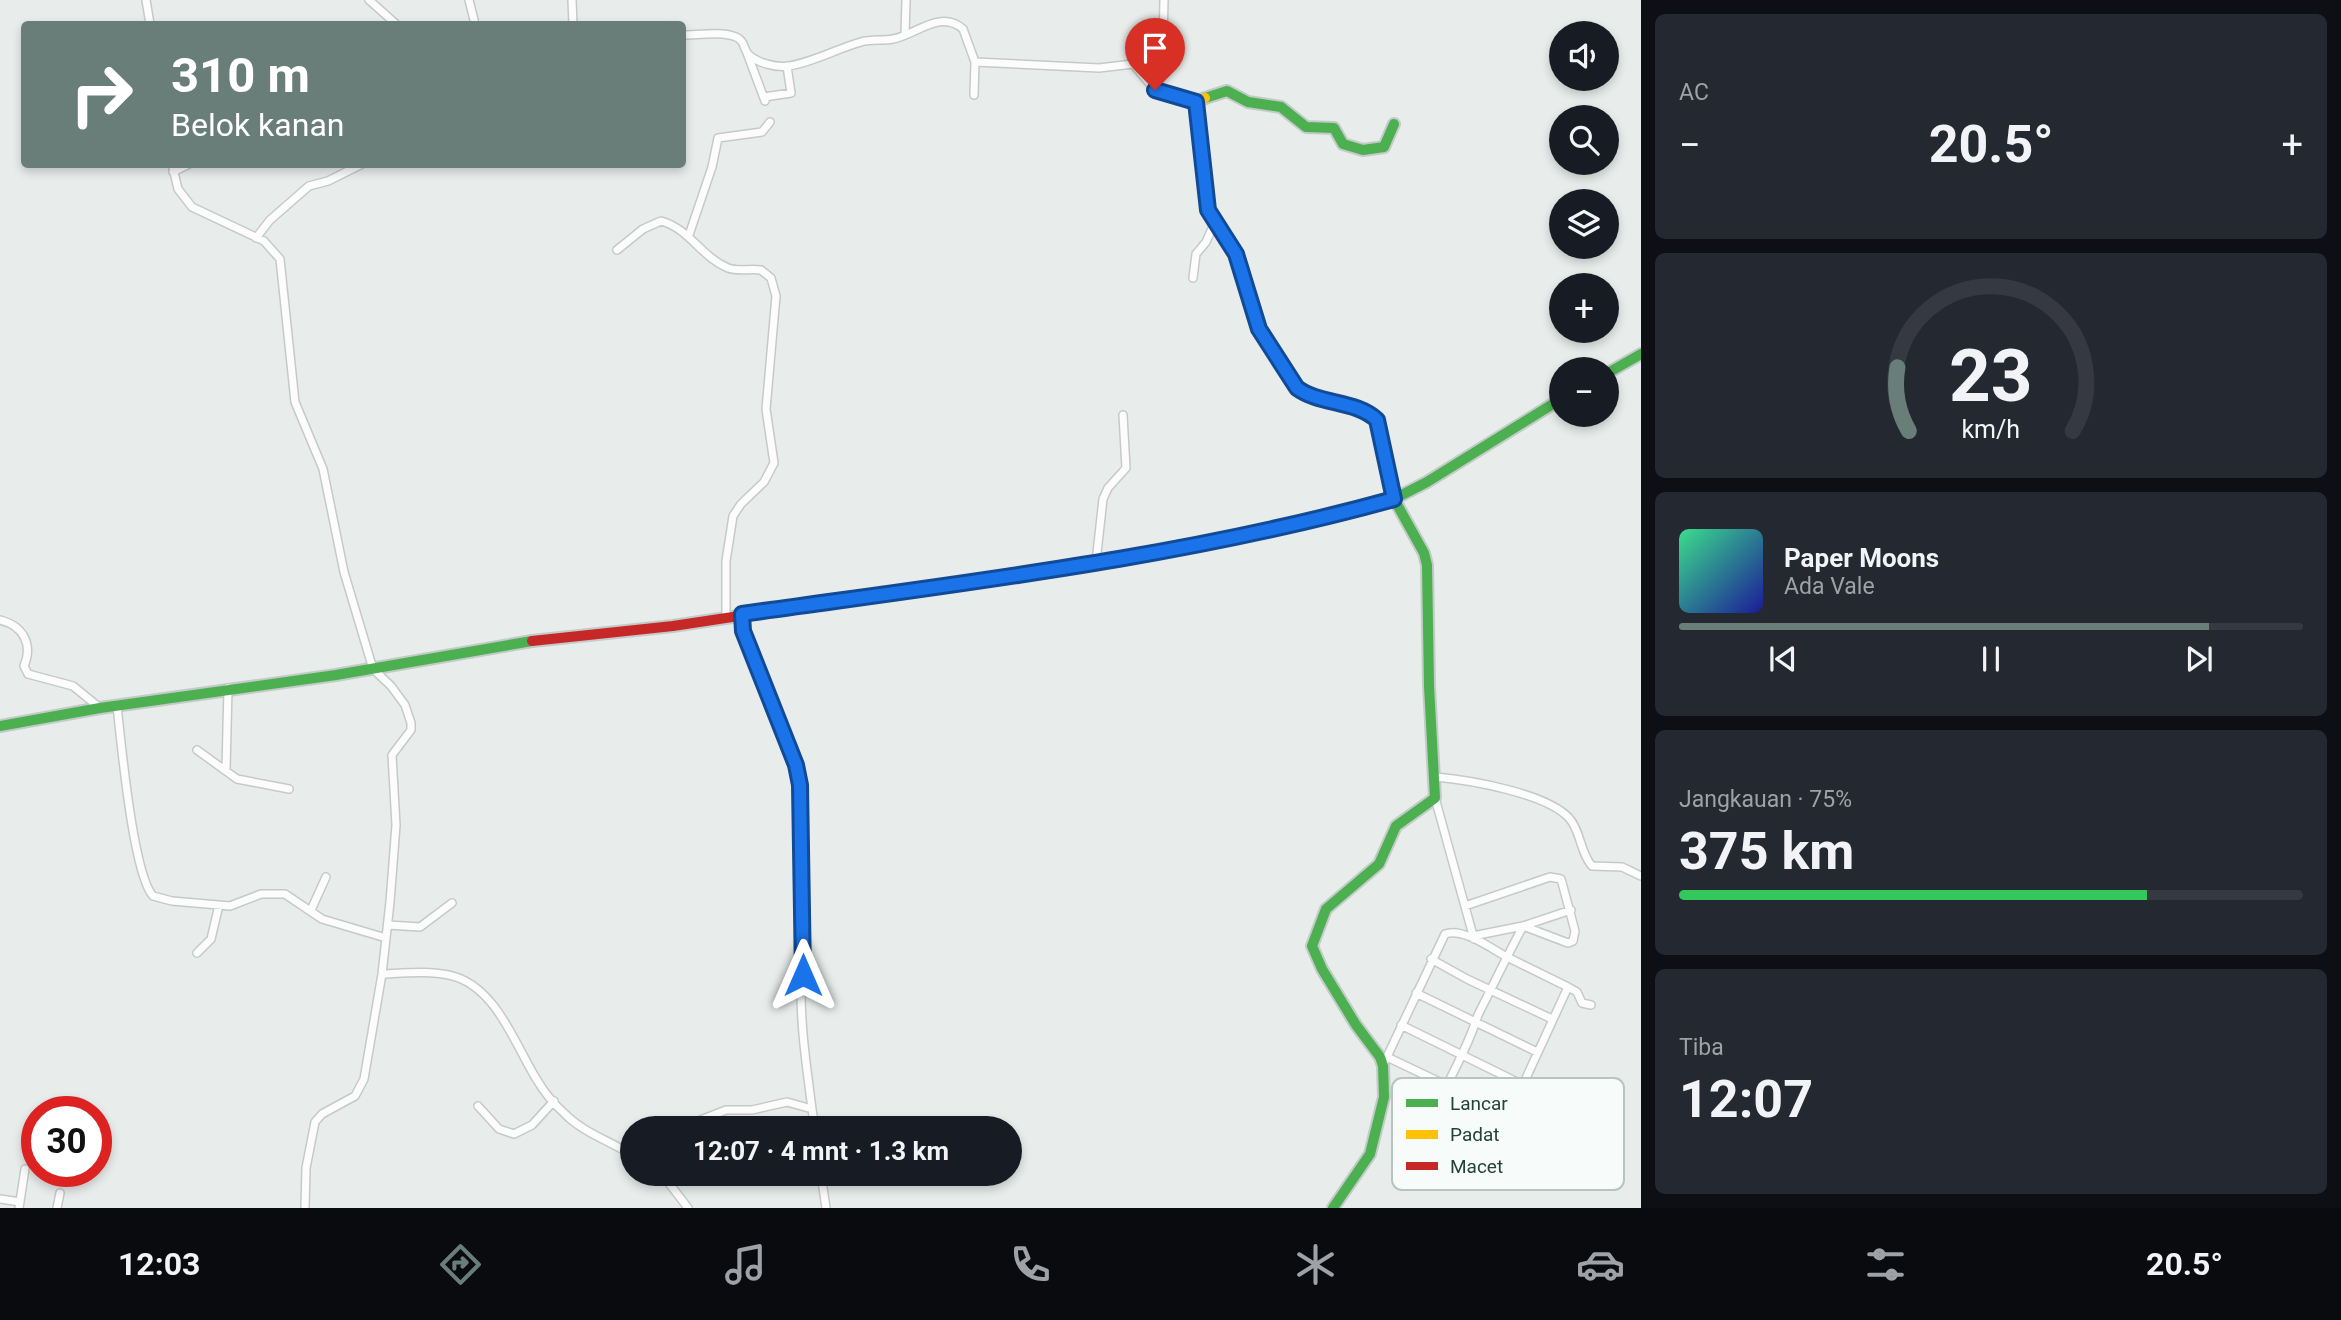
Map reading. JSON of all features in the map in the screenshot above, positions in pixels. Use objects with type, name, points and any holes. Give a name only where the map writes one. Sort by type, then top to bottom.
[{"type":"street","points":[[146,0],[150,21]]},
{"type":"street","points":[[369,0],[393,21]]},
{"type":"street","points":[[469,0],[474,21]]},
{"type":"street","points":[[572,0],[573,21]]},
{"type":"street","points":[[905,34],[906,0]]},
{"type":"street","points":[[982,63],[1099,68],[1133,64],[1163,41],[1164,0]]},
{"type":"street","points":[[747,53],[775,66],[787,66],[817,59],[862,42],[894,39],[936,22],[953,22],[965,32],[982,63],[974,95]]},
{"type":"street","points":[[686,35],[734,36],[742,40],[764,99],[791,93],[787,66]]},
{"type":"street","points":[[1133,64],[1155,90],[1196,102],[1224,91],[1252,103],[1277,106],[1306,127],[1334,128],[1343,144],[1363,150],[1384,147],[1394,124]]},
{"type":"street","points":[[1196,102],[1206,204],[1236,254],[1259,329],[1292,384],[1307,394],[1366,413],[1377,420],[1394,499],[1426,558],[1435,798],[1474,937]]},
{"type":"street","points":[[689,235],[712,167],[718,138],[762,132],[770,122]]},
{"type":"street","points":[[172,168],[178,189],[192,207],[256,238],[275,251],[280,259],[295,402],[323,469],[344,572],[373,669],[391,686],[405,705],[411,723],[411,730],[392,755],[396,825],[388,925],[382,974],[360,1089],[355,1096],[322,1114],[315,1122],[306,1168],[304,1208]]},
{"type":"street","points":[[256,238],[270,220],[309,186],[328,181],[354,168]]},
{"type":"street","points":[[617,250],[643,229],[661,221],[689,235],[704,254],[727,268],[741,271],[753,269],[767,273],[775,290],[766,409],[773,469],[733,516],[725,570],[726,616]]},
{"type":"street","points":[[1193,278],[1196,254],[1206,242],[1215,222]]},
{"type":"street","points":[[1619,367],[1641,354]]},
{"type":"street","points":[[0,726],[228,688],[373,669],[555,637],[673,626],[1208,543],[1394,499],[1427,482],[1549,406]]},
{"type":"street","points":[[1096,562],[1103,499],[1108,488],[1126,468],[1123,415]]},
{"type":"street","points":[[742,614],[743,631],[796,765],[800,785],[804,1052],[813,1116]]},
{"type":"street","points":[[0,620],[18,628],[28,644],[30,652],[24,666],[28,674],[73,686],[100,708]]},
{"type":"street","points":[[226,770],[228,688]]},
{"type":"street","points":[[117,706],[127,793],[149,892],[153,896],[172,901],[235,905],[254,896],[274,892],[296,899],[322,919],[386,938]]},
{"type":"street","points":[[197,750],[237,779],[289,789]]},
{"type":"street","points":[[1436,777],[1483,783],[1560,811],[1571,820],[1592,866],[1622,867],[1641,876]]},
{"type":"street","points":[[1425,1078],[1380,1057],[1356,1025],[1322,970],[1312,946],[1326,909],[1379,864],[1396,826],[1435,798]]},
{"type":"street","points":[[1465,906],[1554,876],[1563,882],[1576,931],[1571,942],[1522,926]]},
{"type":"street","points":[[311,910],[326,877]]},
{"type":"street","points":[[388,925],[420,927],[452,903]]},
{"type":"street","points":[[197,953],[211,940],[219,905]]},
{"type":"street","points":[[1474,937],[1522,926],[1571,910]]},
{"type":"street","points":[[1450,1078],[1522,926]]},
{"type":"street","points":[[1333,1208],[1370,1154],[1384,1097],[1385,1061],[1443,937],[1448,932],[1474,937],[1577,992],[1582,1003],[1591,1005]]},
{"type":"street","points":[[1432,960],[1552,1019]]},
{"type":"street","points":[[382,974],[418,972],[455,976],[469,984],[494,1006],[537,1081],[574,1123],[620,1148]]},
{"type":"street","points":[[1526,1078],[1568,987]]},
{"type":"street","points":[[1416,993],[1537,1052]]},
{"type":"street","points":[[1401,1026],[1509,1078]]},
{"type":"street","points":[[478,1106],[499,1129],[514,1134],[532,1125],[554,1101]]},
{"type":"street","points":[[711,1116],[726,1110],[752,1110],[787,1102],[812,1109]]},
{"type":"street","points":[[671,1186],[688,1208]]},
{"type":"street","points":[[823,1186],[826,1208]]},
{"type":"street","points":[[0,1199],[20,1205],[22,1187]]},
{"type":"street","points":[[57,1208],[60,1193]]},
{"type":"traffic: fast","points":[[1205,98],[1227,91],[1248,102],[1281,107],[1306,127],[1334,128],[1343,144],[1363,150],[1384,147],[1394,124]]},
{"type":"traffic: fast","points":[[1619,367],[1641,354]]},
{"type":"traffic: fast","points":[[792,608],[1185,548],[1335,515],[1394,499],[1427,482],[1549,406]]},
{"type":"traffic: fast","points":[[1333,1208],[1370,1154],[1384,1097],[1383,1066],[1380,1057],[1356,1025],[1322,969],[1312,946],[1326,909],[1379,864],[1396,826],[1435,798],[1429,686],[1427,565],[1424,553],[1394,499],[1377,420],[1354,407]]},
{"type":"traffic: fast","points":[[0,726],[100,708],[336,675],[532,641]]},
{"type":"traffic: slow","points":[[1205,98],[1196,102],[1208,210],[1236,254],[1259,329],[1297,389],[1316,398],[1354,407]]},
{"type":"traffic: jam","points":[[532,641],[673,626],[792,608]]},
{"type":"route","points":[[803,975],[803,814],[800,785],[788,743],[743,631],[742,614],[831,603],[1185,548],[1335,515],[1394,499],[1377,420],[1366,413],[1302,392],[1292,384],[1259,329],[1236,254],[1206,204],[1196,102],[1155,90]]}]
